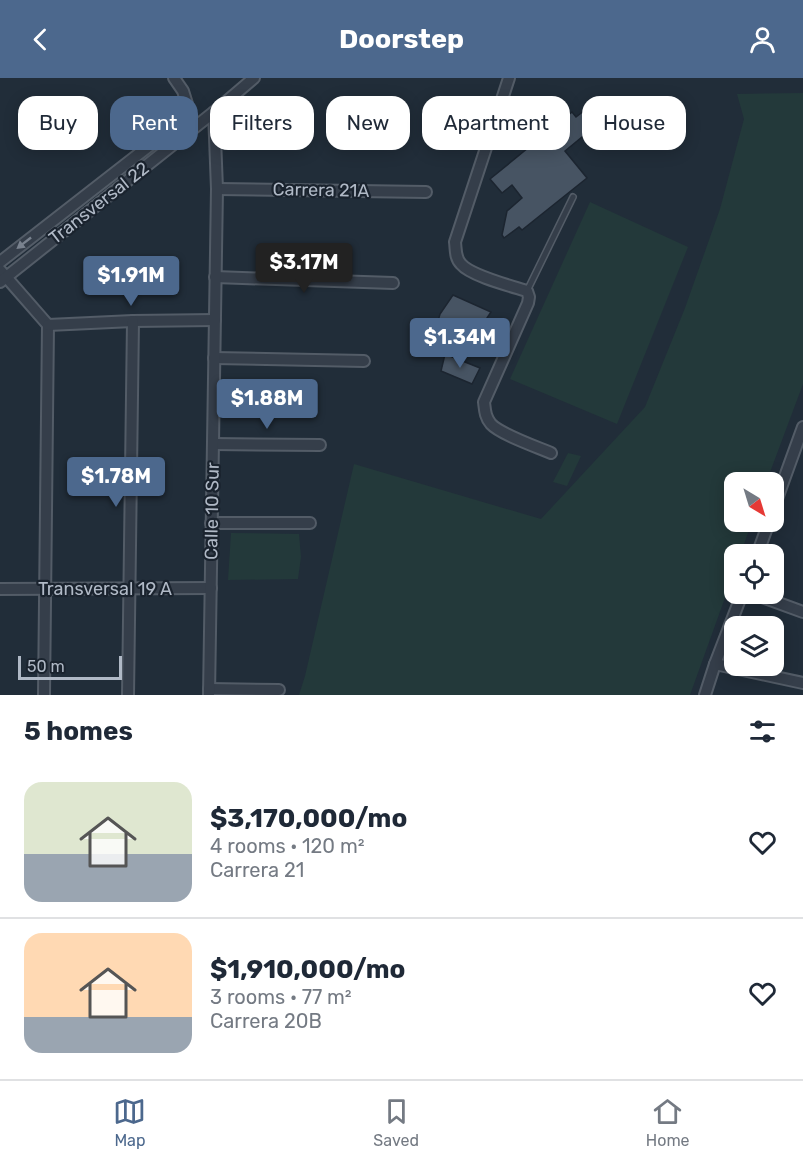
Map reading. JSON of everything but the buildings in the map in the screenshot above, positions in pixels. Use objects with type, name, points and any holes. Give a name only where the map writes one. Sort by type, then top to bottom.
[{"type":"street","name":"Transversal 22","points":[[0,262],[185,118],[188,107],[183,91],[174,78]]},
{"type":"street","name":"Transversal 22","points":[[233,96],[254,78]]},
{"type":"street","points":[[509,78],[456,242],[456,255],[461,264],[471,272],[527,291],[528,303],[484,402],[485,413],[490,423],[499,430],[551,453]]},
{"type":"street","name":"Transversal 22","points":[[2,276],[210,115]]},
{"type":"street","name":"Calle 10 Sur","points":[[209,692],[216,277],[215,150]]},
{"type":"street","name":"Carrera 21A","points":[[217,189],[426,192]]},
{"type":"street","points":[[2,276],[48,325],[44,695]]},
{"type":"street","points":[[216,277],[393,283]]},
{"type":"street","points":[[48,325],[215,320]]},
{"type":"street","points":[[128,695],[133,321]]},
{"type":"street","points":[[214,358],[364,361]]},
{"type":"street","points":[[784,479],[803,427]]},
{"type":"street","points":[[213,444],[320,445]]},
{"type":"street","points":[[211,523],[310,523]]},
{"type":"street","name":"Transversal 19 A","points":[[0,589],[211,588]]},
{"type":"street","points":[[705,695],[738,604]]},
{"type":"street","points":[[781,604],[803,612]]},
{"type":"street","points":[[715,664],[803,683]]},
{"type":"street","points":[[209,692],[279,690]]},
{"type":"lane","points":[[527,291],[573,197]]},
{"type":"green space","points":[[803,93],[803,384],[770,472],[724,472],[724,532],[748,532],[744,544],[724,544],[724,601],[690,695],[299,695],[354,464],[541,519],[645,407],[685,308],[720,209],[744,119],[737,94]]},
{"type":"green space","points":[[590,202],[688,247],[617,424],[510,379]]},
{"type":"green space","points":[[568,453],[581,456],[567,486],[553,482]]},
{"type":"green space","points":[[231,533],[299,534],[301,557],[298,579],[228,580]]}]
